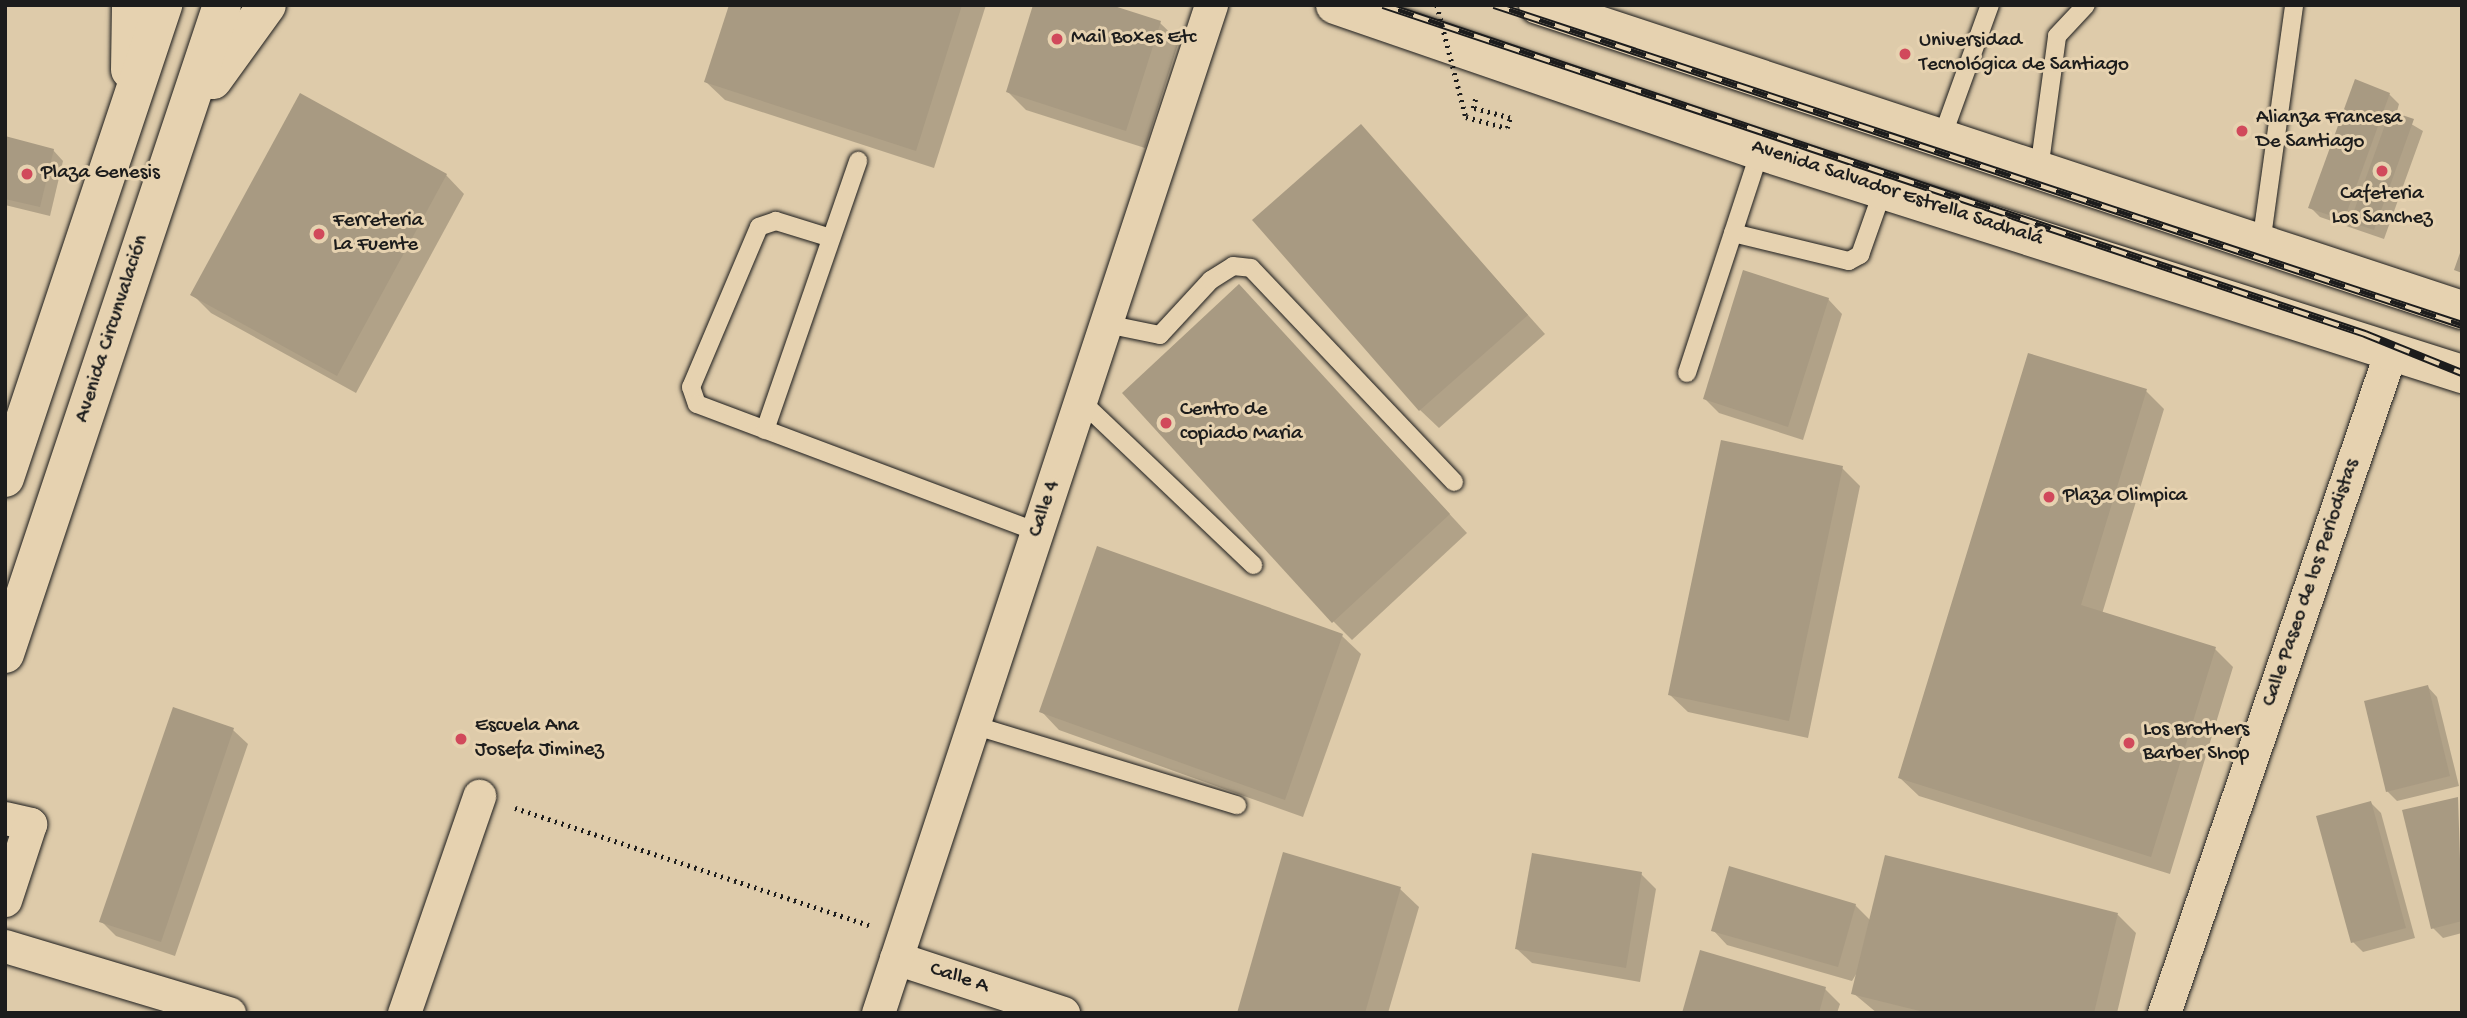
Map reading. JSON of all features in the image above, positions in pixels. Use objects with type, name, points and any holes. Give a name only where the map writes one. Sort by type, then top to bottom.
[{"type":"main road","points":[[127,121],[131,5]]},
{"type":"main road","points":[[5,478],[127,121],[163,5]]},
{"type":"main road","name":"Avenida Circunvalación","points":[[5,654],[222,5]]},
{"type":"main road","points":[[178,135],[267,5]]},
{"type":"main road","name":"Avenida Salvador Estrella Sadhalá","points":[[1335,5],[1760,151],[2462,374]]},
{"type":"main road","points":[[1538,5],[2462,310]]},
{"type":"street","name":"Calle 4","points":[[878,1013],[1211,5]]},
{"type":"street","name":"Calle Paseo de los Periodistas","points":[[2164,1013],[2391,351]]},
{"type":"street","points":[[404,1013],[479,796]]},
{"type":"street","points":[[5,818],[30,824],[5,901]]},
{"type":"street","points":[[5,946],[229,1013]]},
{"type":"street","name":"Calle A","points":[[899,947],[1063,1013]]},
{"type":"lane","points":[[1941,140],[1990,5]]},
{"type":"lane","points":[[2039,170],[2057,36],[2086,5]]},
{"type":"lane","points":[[2262,244],[2294,5]]},
{"type":"lane","points":[[1687,373],[1760,151]]},
{"type":"lane","points":[[765,430],[858,161]]},
{"type":"lane","points":[[1733,233],[1849,261],[1860,254],[1883,190]]},
{"type":"lane","points":[[831,238],[776,221],[759,228],[691,387],[697,404],[1037,532]]},
{"type":"lane","points":[[1105,324],[1160,335],[1211,280],[1233,266],[1251,268],[1454,482]]},
{"type":"lane","points":[[1081,401],[1253,565]]},
{"type":"lane","points":[[973,725],[1237,805]]},
{"type":"path","points":[[1437,5],[1466,117],[1507,128],[1510,118],[1473,108],[1476,96],[1489,99]]},
{"type":"path","points":[[479,796],[899,947]]},
{"type":"building","points":[[729,5],[962,5],[916,151],[704,82]]},
{"type":"building","points":[[1033,5],[1111,5],[1161,21],[1126,131],[1006,92]]},
{"type":"building","points":[[2355,79],[2390,93],[2344,220],[2308,208]]},
{"type":"building","name":"Ferreteria La Fuente","points":[[300,93],[447,174],[337,376],[190,295]]},
{"type":"building","name":"Cafeteria Los Sanchez","points":[[2390,111],[2414,119],[2374,230],[2350,222]]},
{"type":"building","points":[[1361,124],[1528,315],[1419,411],[1252,220]]},
{"type":"building","name":"Plaza Genesis","points":[[5,136],[54,149],[40,207],[5,199]]},
{"type":"building","points":[[2462,250],[2462,273],[2454,270]]},
{"type":"building","points":[[1743,270],[1829,298],[1788,427],[1703,399]]},
{"type":"building","points":[[1239,284],[1450,514],[1332,623],[1122,393]]},
{"type":"building","name":"Plaza Olimpica","points":[[2028,353],[2147,389],[2081,605],[2216,647],[2151,857],[1898,778]]},
{"type":"building","points":[[1721,440],[1843,466],[1789,721],[1668,695]]},
{"type":"building","points":[[1097,546],[1343,634],[1285,800],[1039,712]]},
{"type":"building","points":[[2428,685],[2450,776],[2386,792],[2364,701]]},
{"type":"building","points":[[173,707],[234,728],[161,942],[99,922]]},
{"type":"building","points":[[2458,797],[2462,921],[2431,929],[2402,810]]},
{"type":"building","points":[[2371,801],[2406,928],[2351,943],[2316,816]]},
{"type":"building","points":[[1283,852],[1401,887],[1365,1013],[1237,1013]]},
{"type":"building","points":[[1532,853],[1642,872],[1626,968],[1515,949]]},
{"type":"building","points":[[1885,855],[2118,913],[2094,1013],[1928,1013],[1851,994]]},
{"type":"building","points":[[1729,866],[1856,904],[1838,967],[1711,931]]},
{"type":"building","points":[[1700,950],[1826,987],[1819,1013],[1682,1013]]},
{"type":"railway","points":[[1383,5],[2365,334],[2462,373]]},
{"type":"railway","points":[[1494,5],[2462,325]]},
{"type":"place","name":"Mail Boxes Etc","points":[[1057,39]]},
{"type":"place","name":"Universidad Tecnológica de Santiago","points":[[1905,54]]},
{"type":"place","name":"Alianza Francesa De Santiago","points":[[2242,131]]},
{"type":"place","name":"Cafeteria Los Sanchez","points":[[2382,171]]},
{"type":"place","name":"Plaza Genesis","points":[[27,174]]},
{"type":"place","name":"Ferreteria La Fuente","points":[[319,234]]},
{"type":"place","name":"Centro de copiado Maria","points":[[1166,423]]},
{"type":"place","name":"Plaza Olimpica","points":[[2049,497]]},
{"type":"place","name":"Escuela Ana Josefa Jiminez","points":[[461,739]]},
{"type":"place","name":"Los Brothers Barber Shop","points":[[2129,743]]}]
